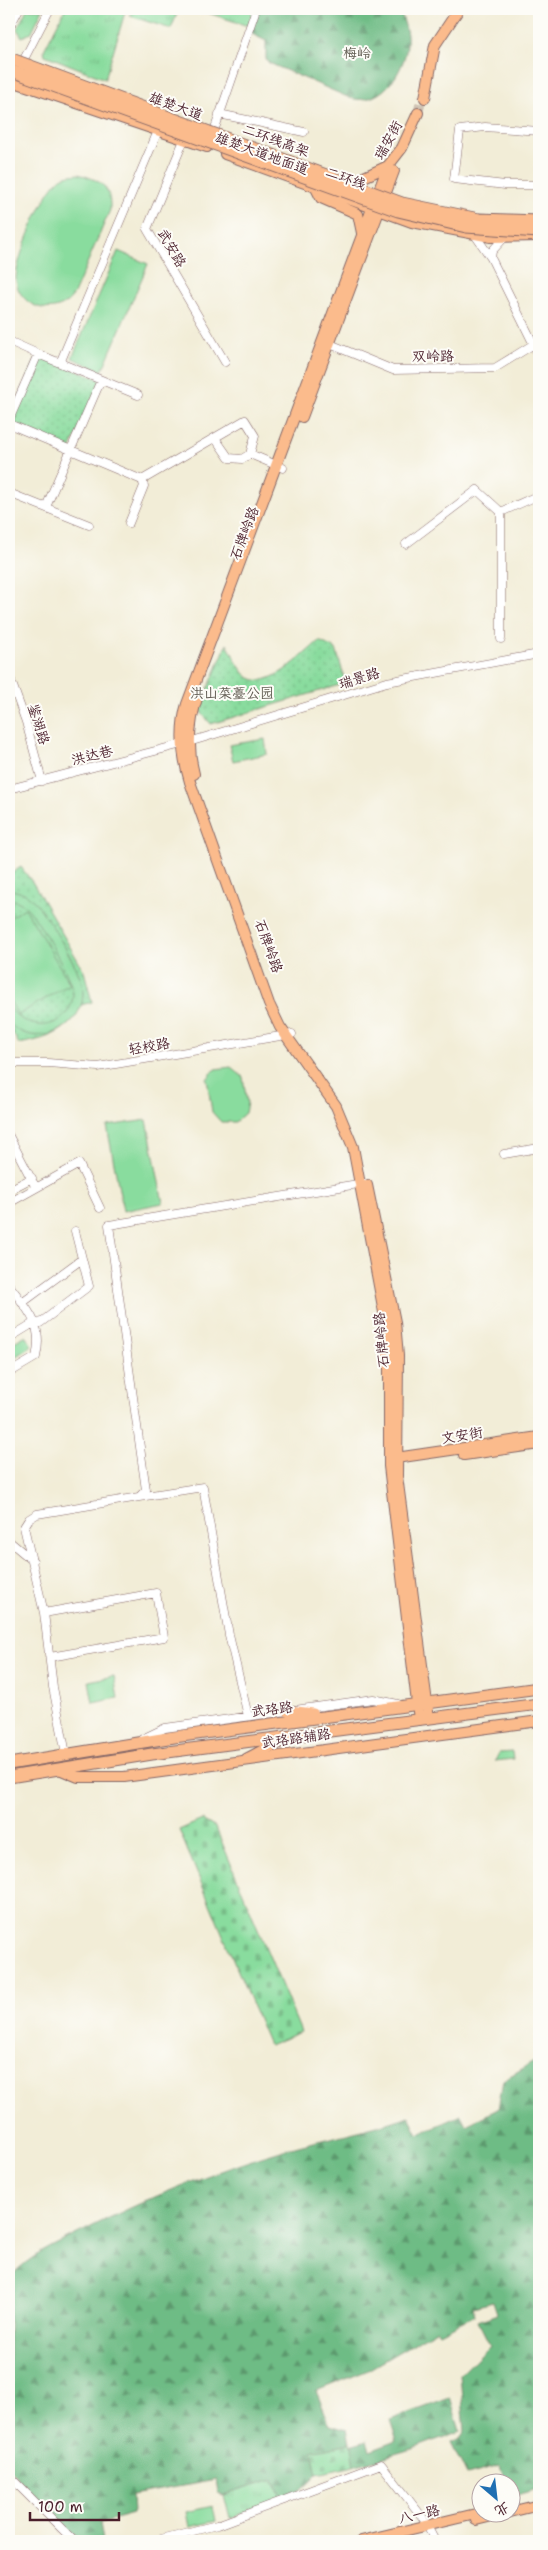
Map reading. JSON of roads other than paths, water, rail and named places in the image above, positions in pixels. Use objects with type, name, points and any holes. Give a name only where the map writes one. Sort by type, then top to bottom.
[{"type":"highway","name":"二环线高架","points":[[9,59],[402,202],[446,214],[479,219],[539,221]]},
{"type":"highway","name":"二环线","points":[[9,70],[398,212],[466,227],[539,232]]},
{"type":"highway","points":[[378,193],[476,214],[539,216]]},
{"type":"highway","name":"武珞路","points":[[9,1764],[130,1744],[329,1717],[402,1705],[539,1688]]},
{"type":"highway","name":"武珞路","points":[[9,1777],[152,1754],[539,1704]]},
{"type":"highway","points":[[288,1711],[329,1717]]},
{"type":"highway","points":[[247,1759],[292,1736]]},
{"type":"main road","points":[[452,9],[432,42],[424,98],[435,45],[459,9]]},
{"type":"main road","name":"雄楚大道","points":[[9,59],[213,134],[353,182],[378,193]]},
{"type":"main road","name":"雄楚大道地面道","points":[[9,80],[184,140],[412,222],[474,235],[504,238],[539,236]]},
{"type":"main road","name":"瑞安街","points":[[420,113],[394,172],[378,193],[388,166],[402,148],[420,113]]},
{"type":"main road","points":[[353,182],[388,166]]},
{"type":"main road","points":[[316,188],[321,198],[358,214],[362,235]]},
{"type":"main road","name":"石牌岭路","points":[[280,467],[330,344],[376,210],[378,193]]},
{"type":"main road","name":"石牌岭路","points":[[376,210],[362,235],[198,695],[190,720],[186,743],[197,784],[276,1004],[289,1034],[342,1103],[357,1138],[363,1183],[395,1322],[398,1356],[392,1462],[424,1719]]},
{"type":"main road","name":"文安街","points":[[392,1462],[539,1436]]},
{"type":"main road","name":"文安街","points":[[392,1462],[539,1444]]},
{"type":"main road","name":"武珞路辅路","points":[[59,1769],[78,1777],[105,1778],[539,1721]]},
{"type":"main road","points":[[520,2504],[539,2500]]},
{"type":"main road","name":"八一路","points":[[520,2510],[539,2505]]},
{"type":"main road","name":"八一路","points":[[390,2541],[470,2516]]},
{"type":"main road","name":"八一路","points":[[361,2541],[470,2520]]},
{"type":"street","points":[[9,28],[19,9]]},
{"type":"street","points":[[21,65],[50,9]]},
{"type":"street","points":[[213,134],[256,9]]},
{"type":"street","points":[[219,114],[304,132]]},
{"type":"street","points":[[539,131],[485,127],[460,130],[454,178],[505,185],[539,185]]},
{"type":"street","points":[[60,363],[158,131]]},
{"type":"street","name":"武安路","points":[[184,140],[147,229],[224,362]]},
{"type":"street","points":[[474,235],[491,258],[539,355]]},
{"type":"street","points":[[491,258],[492,251],[504,238]]},
{"type":"street","points":[[9,341],[138,396]]},
{"type":"street","name":"双岭路","points":[[330,344],[394,370],[496,368],[534,344]]},
{"type":"street","points":[[9,420],[38,354]]},
{"type":"street","points":[[46,507],[101,380]]},
{"type":"street","points":[[142,480],[246,420],[255,436],[250,454],[242,459],[230,458],[215,438]]},
{"type":"street","points":[[9,424],[142,480],[144,486],[129,522]]},
{"type":"street","points":[[250,454],[280,467]]},
{"type":"street","points":[[406,544],[477,490],[501,512],[501,639]]},
{"type":"street","points":[[9,493],[88,525]]},
{"type":"street","points":[[501,512],[539,495]]},
{"type":"street","name":"瑞景路","points":[[186,743],[387,682],[539,654]]},
{"type":"street","name":"鉴湖路","points":[[9,675],[26,722],[42,781]]},
{"type":"street","name":"洪达巷","points":[[9,789],[186,743]]},
{"type":"street","name":"轻校路","points":[[9,1063],[48,1063],[98,1067],[289,1034]]},
{"type":"street","points":[[9,1136],[36,1188]]},
{"type":"street","points":[[504,1154],[539,1148]]},
{"type":"street","points":[[9,1203],[79,1164],[100,1208]]},
{"type":"street","points":[[9,1190],[32,1178]]},
{"type":"street","points":[[139,1497],[146,1490],[147,1485],[109,1225],[363,1183]]},
{"type":"street","points":[[9,1338],[36,1323],[40,1323],[89,1286],[75,1231]]},
{"type":"street","points":[[22,1303],[82,1259]]},
{"type":"street","points":[[9,1285],[36,1323],[40,1339],[36,1357],[9,1373]]},
{"type":"street","points":[[66,1754],[44,1613],[24,1527],[32,1516],[202,1488],[229,1634],[248,1716]]},
{"type":"street","points":[[9,1541],[32,1561]]},
{"type":"street","points":[[44,1613],[156,1593],[164,1636],[50,1657]]},
{"type":"street","points":[[130,1744],[165,1728],[248,1716],[373,1700],[402,1705]]},
{"type":"street","points":[[153,2541],[218,2525],[381,2464],[429,2528],[435,2541]]},
{"type":"street","points":[[9,2476],[74,2541]]},
{"type":"tunnel","points":[[418,113],[422,98]]},
{"type":"park label","name":"梅岭","points":[[357,53]]},
{"type":"park label","name":"洪山菜薹公园","points":[[232,693]]}]
